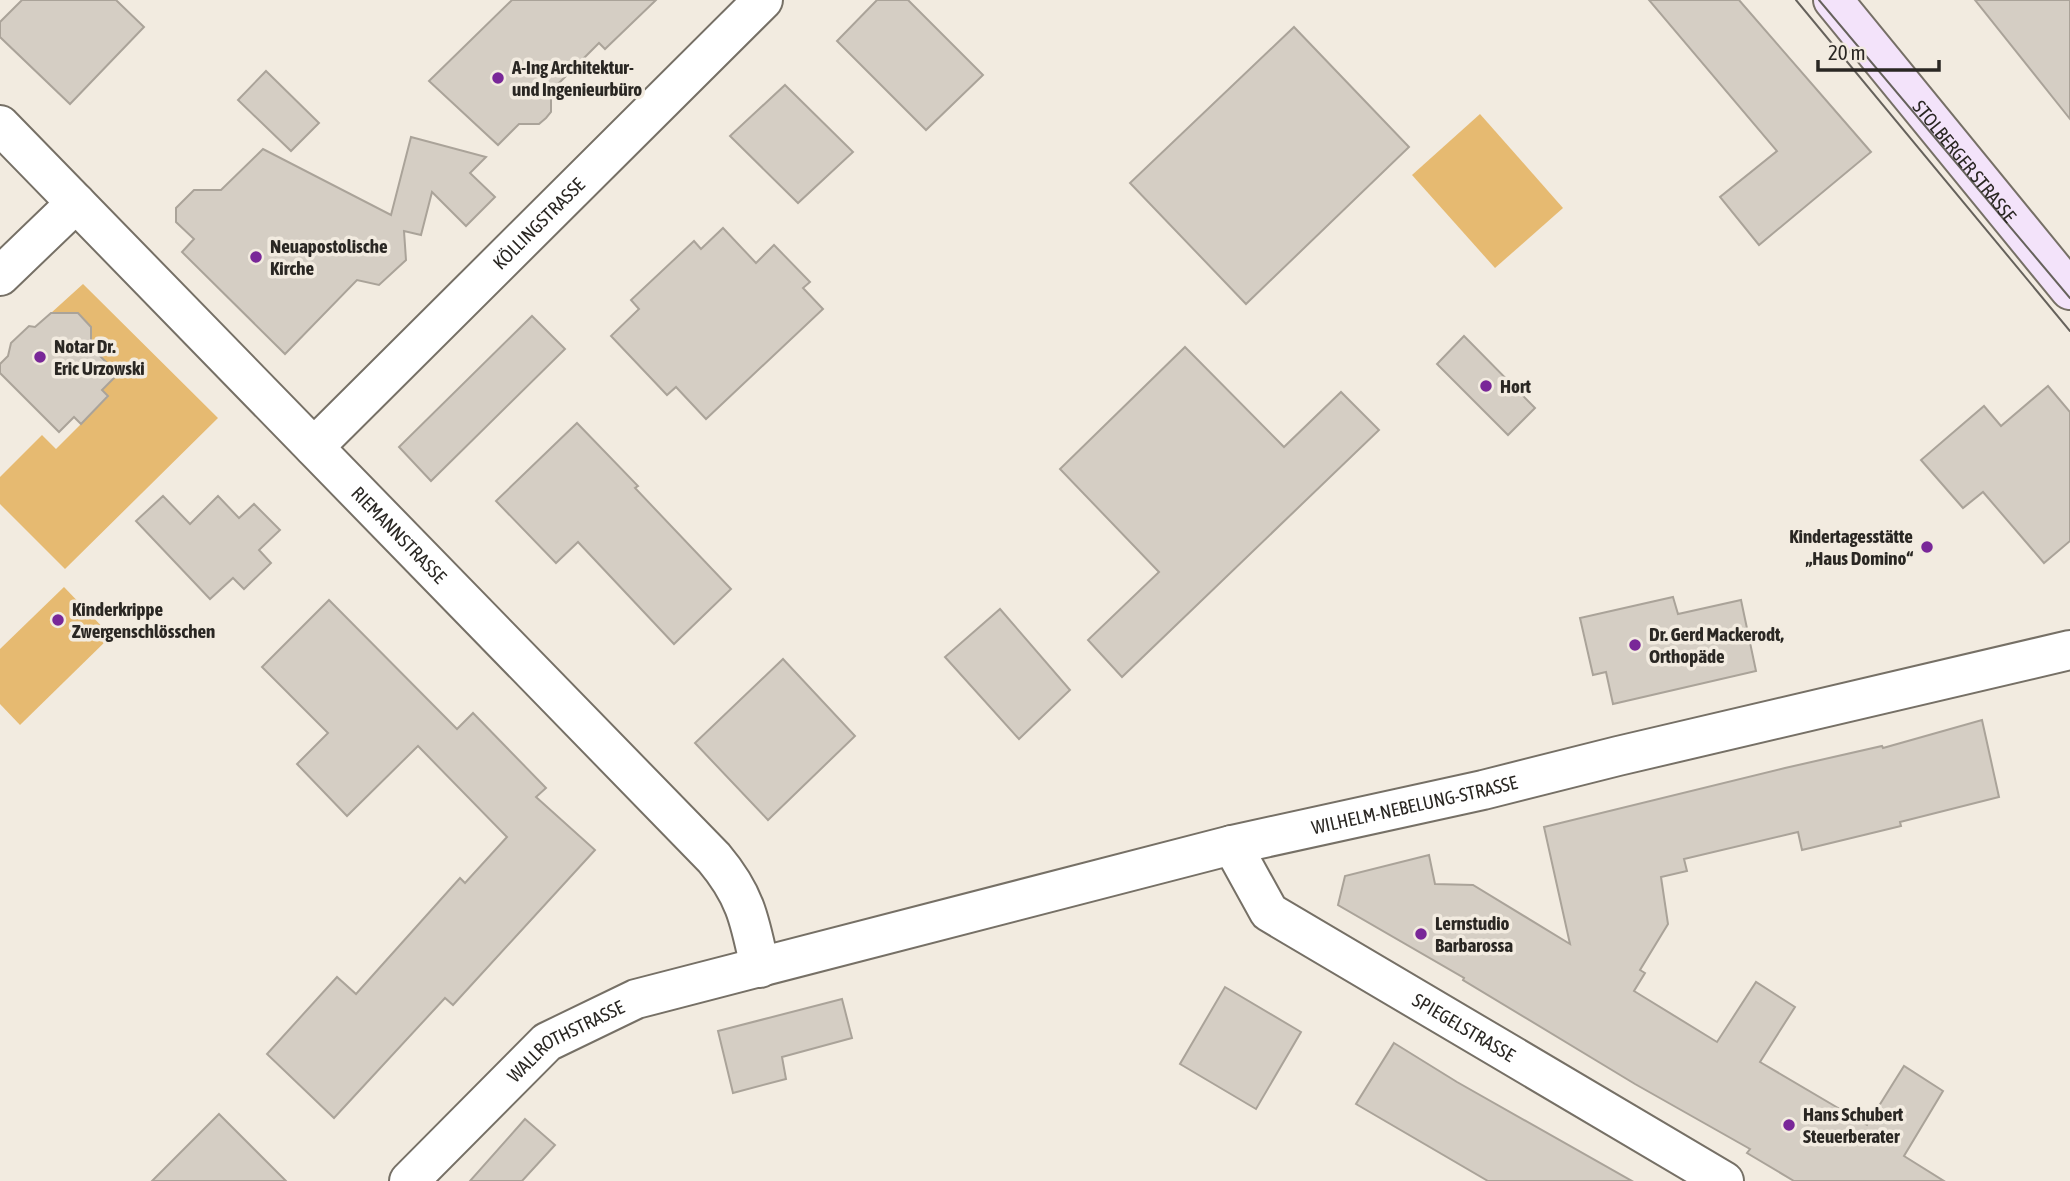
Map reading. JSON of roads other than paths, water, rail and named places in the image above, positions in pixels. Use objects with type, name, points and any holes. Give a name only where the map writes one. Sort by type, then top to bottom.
[{"type":"main road","name":"STOLBERGER STRASSE","points":[[1833,0],[2070,290]]},
{"type":"street","name":"KÖLLINGSTRASSE","points":[[314,447],[763,0]]},
{"type":"street","name":"RIEMANNSTRASSE","points":[[0,125],[714,858],[739,890],[749,919],[760,968]]},
{"type":"street","points":[[0,276],[76,203]]},
{"type":"street","name":"WILHELM-NEBELUNG-STRASSE","points":[[760,968],[1232,845],[1483,790],[2070,650]]},
{"type":"street","name":"SPIEGELSTRASSE","points":[[1232,845],[1269,912],[1724,1181]]},
{"type":"street","name":"WALLROTHSTRASSE","points":[[409,1181],[547,1042],[636,999],[760,968]]},
{"type":"tram line","points":[[1796,0],[2070,331]]},
{"type":"tram line","points":[[1819,0],[2070,298]]},
{"type":"place","name":"A-Ing Architektur- und Ingenieurbüro","points":[[498,78]]},
{"type":"place","name":"Neuapostolische Kirche","points":[[256,257]]},
{"type":"place","name":"Notar Dr. Eric Urzowski","points":[[40,357]]},
{"type":"place","name":"Hort","points":[[1486,386]]},
{"type":"place","name":"Kindertagesstätte „Haus Domino“","points":[[1927,547]]},
{"type":"place","name":"Kinderkrippe Zwergenschlösschen","points":[[58,620]]},
{"type":"place","name":"Dr. Gerd Mackerodt, Orthopäde","points":[[1635,645]]},
{"type":"place","name":"Lernstudio Barbarossa","points":[[1421,934]]},
{"type":"place","name":"Hans Schubert Steuerberater","points":[[1789,1125]]}]
